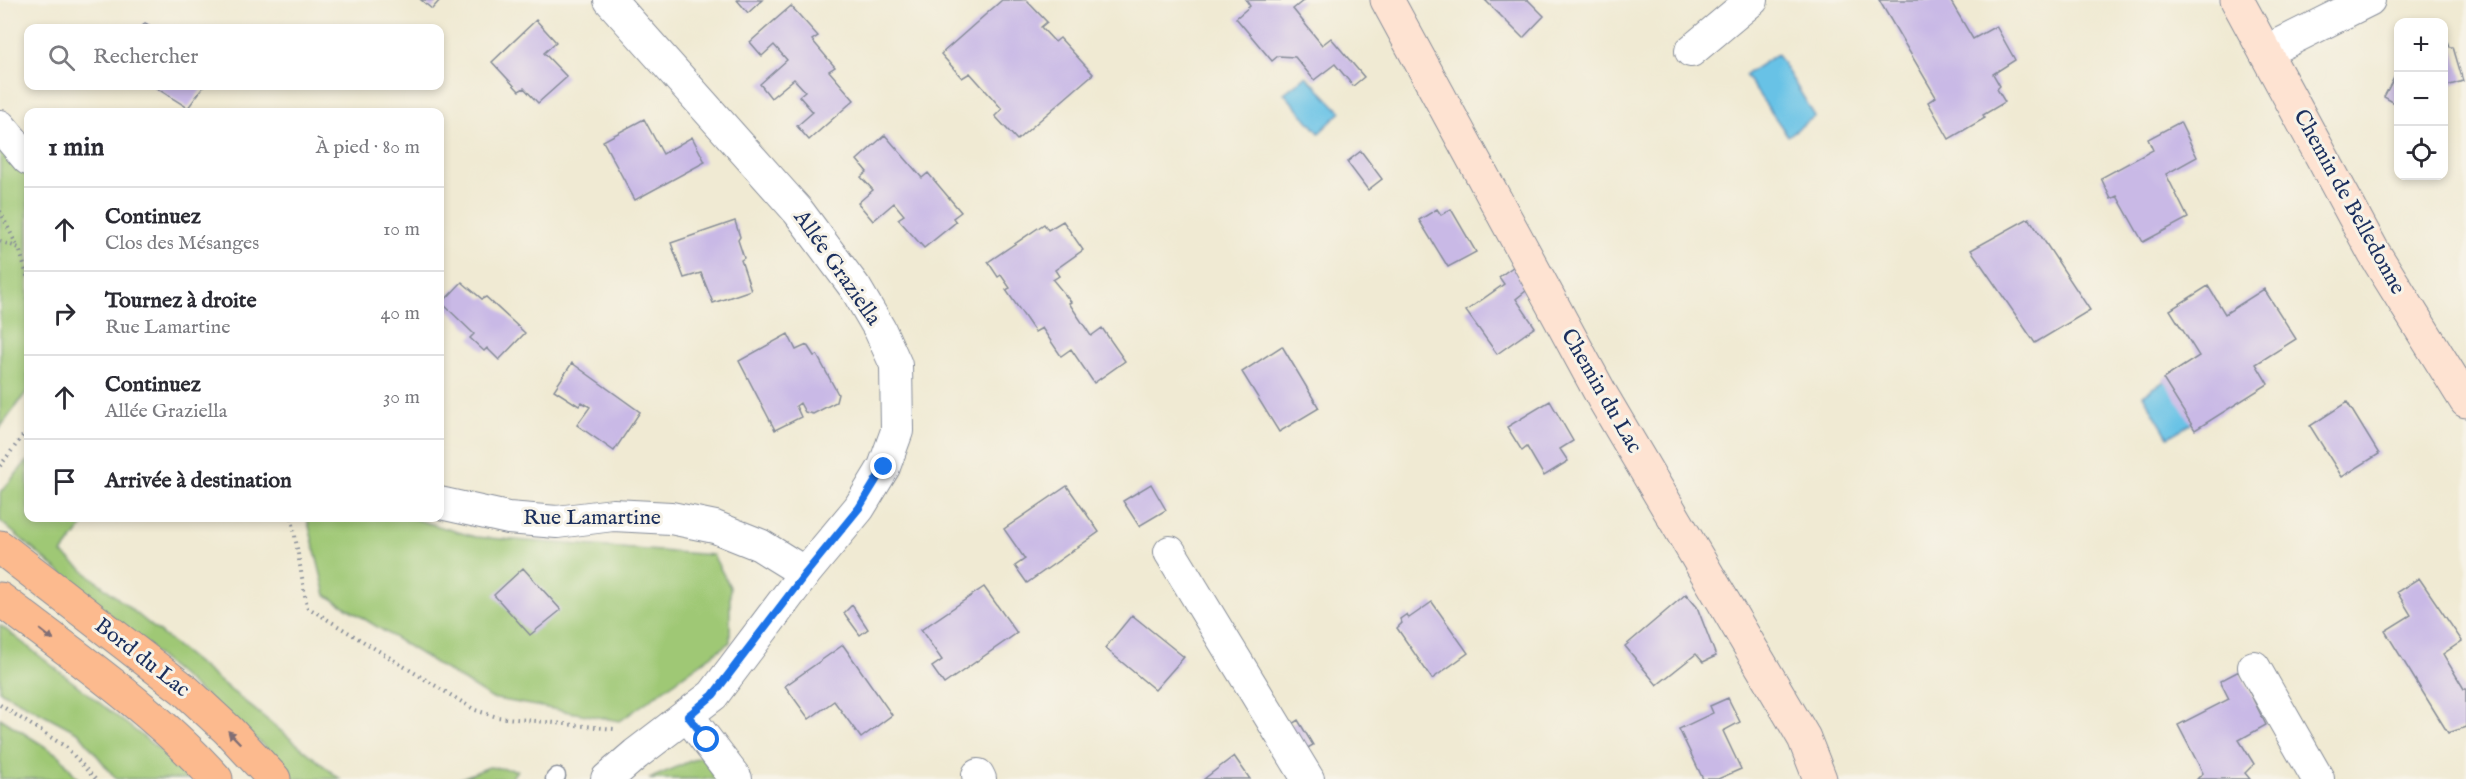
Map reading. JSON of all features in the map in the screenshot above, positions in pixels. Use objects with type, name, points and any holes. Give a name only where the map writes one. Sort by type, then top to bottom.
[{"type":"main road","name":"Bord du Lac","points":[[0,547],[186,691],[228,730],[274,779]]},
{"type":"main road","name":"Bord du Lac","points":[[0,599],[173,736],[216,779]]},
{"type":"street","name":"Allée Graziella","points":[[610,0],[798,211],[856,289],[880,330],[896,365],[897,431],[884,467],[859,508],[806,573]]},
{"type":"street","name":"Chemin du Lac","points":[[1387,0],[1602,396],[1804,738],[1820,779]]},
{"type":"street","points":[[1691,51],[1752,0]]},
{"type":"street","name":"Chemin de Belledonne","points":[[2237,0],[2374,253],[2466,401]]},
{"type":"street","points":[[2265,52],[2369,0]]},
{"type":"street","points":[[0,126],[24,154]]},
{"type":"street","name":"Rue Lamartine","points":[[444,504],[508,518],[557,522],[613,515],[671,518],[715,527],[759,545],[806,573]]},
{"type":"street","points":[[1170,552],[1308,779]]},
{"type":"street","points":[[607,779],[713,695],[806,573]]},
{"type":"street","points":[[2254,667],[2318,779]]},
{"type":"street","points":[[688,716],[736,779]]},
{"type":"path","points":[[0,211],[18,248],[24,267]]},
{"type":"path","points":[[0,242],[18,248]]},
{"type":"path","points":[[0,466],[24,434]]},
{"type":"path","points":[[292,522],[307,607],[475,710],[497,717],[614,729],[636,754]]},
{"type":"path","points":[[0,705],[66,747],[95,779]]},
{"type":"green space","points":[[0,146],[24,173],[24,395],[0,428]]},
{"type":"green space","points":[[24,465],[24,522],[86,522],[62,553],[340,779],[293,779],[278,758],[0,521],[0,493]]},
{"type":"green space","points":[[308,522],[424,522],[475,537],[713,555],[730,587],[730,642],[620,721],[491,698],[326,595]]},
{"type":"green space","points":[[0,625],[165,754],[188,779],[116,779],[79,733],[0,691]]},
{"type":"green space","points":[[0,718],[60,756],[78,779],[0,779]]},
{"type":"green space","points":[[702,756],[717,779],[649,779]]},
{"type":"green space","points":[[489,767],[517,770],[511,779],[459,779]]},
{"type":"water","points":[[1777,54],[1815,116],[1788,136],[1745,75]]},
{"type":"water","points":[[1306,76],[1341,112],[1319,133],[1284,93]]},
{"type":"water","points":[[2169,378],[2195,421],[2168,437],[2143,395]]},
{"type":"building","points":[[421,0],[440,0],[432,9]]},
{"type":"building","points":[[737,0],[762,0],[748,13]]},
{"type":"building","points":[[1002,0],[1026,0],[1047,22],[1041,27],[1055,42],[1060,38],[1093,74],[1017,140],[995,116],[1002,109],[970,73],[962,78],[941,54]]},
{"type":"building","points":[[1246,0],[1304,0],[1293,9],[1322,45],[1331,38],[1364,77],[1353,86],[1335,64],[1314,80],[1295,57],[1278,56],[1272,61],[1236,18],[1250,6]]},
{"type":"building","points":[[1485,0],[1528,0],[1544,16],[1523,38]]},
{"type":"building","points":[[1879,0],[1950,0],[1973,39],[1996,26],[2015,60],[1993,74],[2000,86],[1997,89],[2005,102],[1983,115],[1985,118],[1949,139],[1928,102],[1936,97]]},
{"type":"building","points":[[791,6],[818,36],[812,40],[835,67],[829,71],[854,100],[809,140],[797,126],[813,112],[799,96],[805,91],[794,79],[771,98],[760,84],[787,60],[774,45],[762,56],[750,42]]},
{"type":"building","points":[[536,20],[556,42],[544,53],[567,77],[538,103],[524,88],[519,91],[492,62]]},
{"type":"building","points":[[2448,44],[2449,47],[2453,47],[2463,81],[2448,86]]},
{"type":"building","points":[[2394,78],[2394,103],[2384,97]]},
{"type":"building","points":[[159,90],[201,90],[188,108]]},
{"type":"building","points":[[644,119],[663,154],[692,137],[705,162],[635,200],[603,141]]},
{"type":"building","points":[[2180,122],[2197,157],[2166,174],[2188,218],[2143,242],[2117,196],[2111,199],[2101,178],[2153,150],[2148,139]]},
{"type":"building","points":[[885,135],[922,178],[928,173],[961,212],[953,218],[956,222],[924,248],[898,219],[904,215],[894,203],[873,221],[858,203],[873,190],[861,177],[867,172],[857,160]]},
{"type":"building","points":[[1361,151],[1382,179],[1368,190],[1347,162]]},
{"type":"building","points":[[1437,209],[1441,215],[1451,209],[1476,252],[1448,267],[1419,220]]},
{"type":"building","points":[[2029,218],[2090,310],[2035,343],[1971,250]]},
{"type":"building","points":[[735,221],[744,258],[741,260],[751,290],[713,303],[701,273],[684,278],[671,243]]},
{"type":"building","points":[[1063,221],[1083,250],[1055,270],[1059,276],[1053,280],[1071,302],[1069,303],[1091,336],[1102,328],[1125,361],[1094,383],[1071,349],[1061,356],[1042,328],[1035,332],[1006,290],[1010,288],[1001,275],[998,277],[988,262],[1044,224],[1048,230]]},
{"type":"building","points":[[1517,264],[1532,286],[1516,299],[1535,327],[1497,354],[1466,311],[1504,284],[1499,277]]},
{"type":"building","points":[[462,282],[482,299],[486,297],[525,333],[499,360],[487,348],[484,351],[470,338],[474,334],[444,305],[444,301]]},
{"type":"building","points":[[2208,286],[2225,314],[2264,289],[2296,339],[2256,364],[2268,384],[2195,430],[2163,379],[2199,356],[2170,310]]},
{"type":"building","points":[[788,334],[796,350],[807,345],[814,356],[817,355],[838,394],[836,402],[813,414],[805,412],[800,403],[796,406],[801,417],[775,430],[739,361]]},
{"type":"building","points":[[1282,346],[1319,408],[1279,432],[1242,372]]},
{"type":"building","points":[[572,363],[640,412],[614,451],[577,425],[590,407],[582,402],[579,406],[554,390]]},
{"type":"building","points":[[1550,401],[1573,441],[1560,449],[1568,461],[1544,476],[1527,447],[1522,451],[1507,427]]},
{"type":"building","points":[[2347,402],[2379,454],[2342,477],[2310,426]]},
{"type":"building","points":[[1151,484],[1166,510],[1139,526],[1123,501]]},
{"type":"building","points":[[1067,486],[1099,532],[1027,583],[1015,566],[1025,559],[1004,529]]},
{"type":"building","points":[[523,568],[561,610],[530,635],[494,595]]},
{"type":"building","points":[[2419,578],[2462,641],[2443,654],[2466,689],[2466,727],[2448,733],[2385,631],[2411,615],[2397,592]]},
{"type":"building","points":[[984,587],[1017,633],[944,684],[932,667],[942,660],[921,630]]},
{"type":"building","points":[[1686,594],[1697,607],[1716,656],[1703,662],[1696,654],[1657,685],[1625,646]]},
{"type":"building","points":[[1432,602],[1468,653],[1432,679],[1397,628],[1402,623],[1400,619],[1407,614],[1409,618]]},
{"type":"building","points":[[852,605],[868,629],[860,635],[844,613]]},
{"type":"building","points":[[1132,615],[1184,657],[1155,690],[1105,648]]},
{"type":"building","points":[[843,645],[892,715],[861,738],[834,701],[809,719],[785,686]]},
{"type":"building","points":[[2239,671],[2266,725],[2239,740],[2254,764],[2245,773],[2250,779],[2197,779],[2203,773],[2178,725],[2229,699],[2220,681]]},
{"type":"building","points":[[1728,698],[1740,722],[1723,731],[1741,769],[1718,779],[1703,779],[1679,729],[1713,713],[1710,706]]},
{"type":"building","points":[[1298,720],[1313,745],[1299,753],[1284,729]]},
{"type":"building","points":[[1234,756],[1250,779],[1204,779]]},
{"type":"route","points":[[707,740],[688,716],[713,695],[859,508],[884,467]]}]
